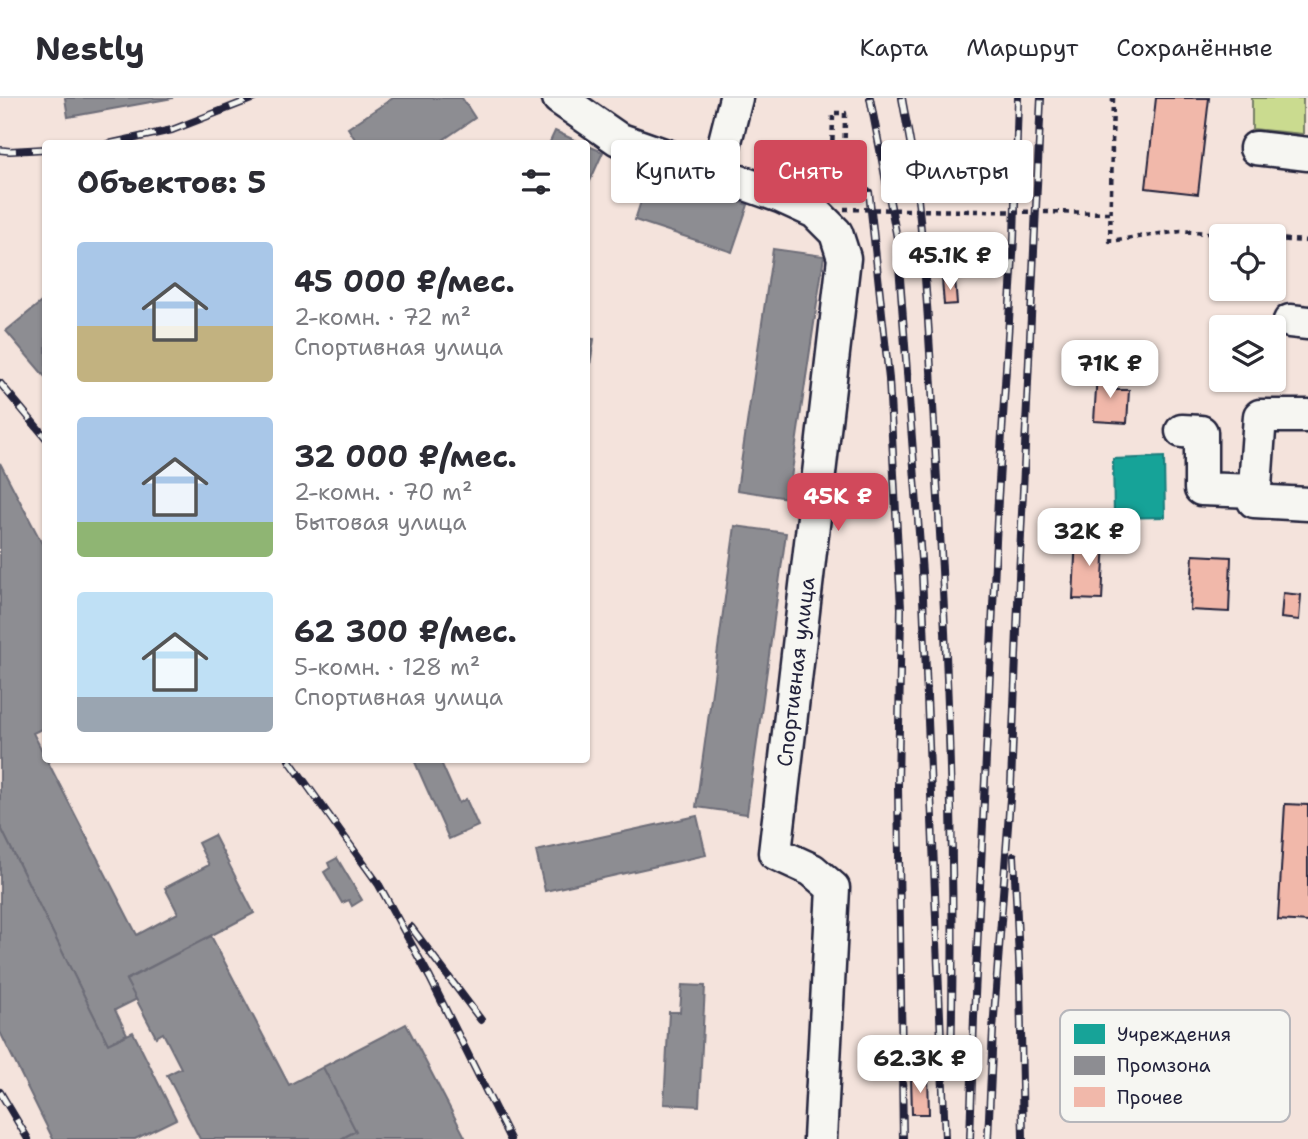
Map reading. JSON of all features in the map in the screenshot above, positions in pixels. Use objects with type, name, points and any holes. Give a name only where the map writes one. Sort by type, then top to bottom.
[{"type":"street","name":"Спортивная улица","points":[[559,98],[621,140]]},
{"type":"street","points":[[725,140],[736,98]]},
{"type":"street","points":[[1256,148],[1308,154]]},
{"type":"street","name":"Спортивная улица","points":[[740,181],[815,212],[836,233],[844,258],[775,853],[812,870],[833,888],[820,1139]]},
{"type":"street","points":[[1308,416],[1260,416],[1254,501],[1308,504]]},
{"type":"street","points":[[1182,431],[1201,432],[1201,489],[1255,491]]},
{"type":"path","points":[[1113,98],[1110,241],[1181,231],[1209,233]]},
{"type":"path","points":[[832,140],[833,113],[845,113],[845,140]]},
{"type":"path","points":[[844,203],[844,209],[1110,214]]},
{"type":"path","points":[[1286,240],[1308,241]]},
{"type":"green space","points":[[1252,98],[1303,98],[1303,134],[1252,129]]},
{"type":"building: Учреждения","points":[[1164,457],[1165,517],[1114,518],[1113,459]]},
{"type":"building: Промзона","points":[[65,98],[173,98],[68,117]]},
{"type":"building: Промзона","points":[[393,98],[462,98],[475,118],[443,140],[356,140],[348,128]]},
{"type":"building: Промзона","points":[[555,131],[574,140],[551,140]]},
{"type":"building: Промзона","points":[[590,147],[603,152],[590,181]]},
{"type":"building: Промзона","points":[[740,202],[748,205],[732,252],[635,220],[640,203]]},
{"type":"building: Промзона","points":[[773,249],[824,256],[788,498],[737,490]]},
{"type":"building: Промзона","points":[[42,301],[42,373],[6,331]]},
{"type":"building: Промзона","points":[[590,338],[594,339],[590,365]]},
{"type":"building: Промзона","points":[[0,463],[42,543],[42,729],[33,733],[42,750],[42,763],[48,763],[137,935],[178,913],[165,888],[209,865],[198,843],[214,835],[254,913],[126,980],[137,999],[115,1010],[127,1034],[108,1044],[0,826]]},
{"type":"building: Промзона","points":[[735,526],[786,533],[747,814],[696,807]]},
{"type":"building: Промзона","points":[[415,763],[441,763],[459,803],[466,799],[478,826],[449,839]]},
{"type":"building: Промзона","points":[[697,816],[706,855],[545,891],[536,851]]},
{"type":"building: Промзона","points":[[0,826],[108,1044],[133,1032],[176,1119],[135,1139],[53,1139],[0,1032]]},
{"type":"building: Промзона","points":[[337,858],[362,900],[352,906],[349,900],[342,903],[324,872],[330,868],[328,863]]},
{"type":"building: Промзона","points":[[211,936],[289,1085],[323,1067],[356,1131],[341,1139],[200,1139],[167,1075],[181,1068],[163,1033],[156,1037],[126,980]]},
{"type":"building: Промзона","points":[[682,985],[705,986],[699,1106],[664,1104],[669,1012],[680,1012]]},
{"type":"building: Промзона","points":[[406,1024],[466,1139],[341,1139],[356,1131],[323,1067]]},
{"type":"building: Прочее","points":[[1156,98],[1209,98],[1198,194],[1146,188]]},
{"type":"building: Прочее","points":[[955,278],[957,304],[944,305],[942,279]]},
{"type":"building: Прочее","points":[[1097,373],[1117,374],[1116,390],[1129,390],[1127,423],[1094,421]]},
{"type":"building: Прочее","points":[[1076,536],[1105,538],[1102,600],[1073,599]]},
{"type":"building: Прочее","points":[[1193,555],[1231,557],[1229,612],[1190,610]]},
{"type":"building: Прочее","points":[[1283,593],[1301,595],[1299,620],[1281,618]]},
{"type":"building: Прочее","points":[[1285,804],[1308,805],[1308,922],[1278,920]]},
{"type":"building: Прочее","points":[[911,1075],[928,1075],[929,1114],[912,1114]]},
{"type":"railway","points":[[126,140],[172,130],[254,98]]},
{"type":"railway","points":[[870,98],[897,238],[922,573],[945,1139]]},
{"type":"railway","points":[[902,98],[915,171],[924,260],[942,568],[952,848],[951,1058]]},
{"type":"railway","points":[[970,1139],[998,498],[1014,239],[1018,98]]},
{"type":"railway","points":[[988,1139],[1011,785],[1041,98]]},
{"type":"railway","points":[[0,150],[42,149]]},
{"type":"railway","points":[[869,192],[889,379],[901,608],[898,786],[903,1139]]},
{"type":"railway","points":[[0,383],[42,433]]},
{"type":"railway","points":[[291,763],[379,885],[430,978],[510,1139]]},
{"type":"railway","points":[[1014,856],[1023,1139]]},
{"type":"railway","points":[[411,927],[481,1020]]},
{"type":"railway","points":[[0,1092],[28,1139]]}]
